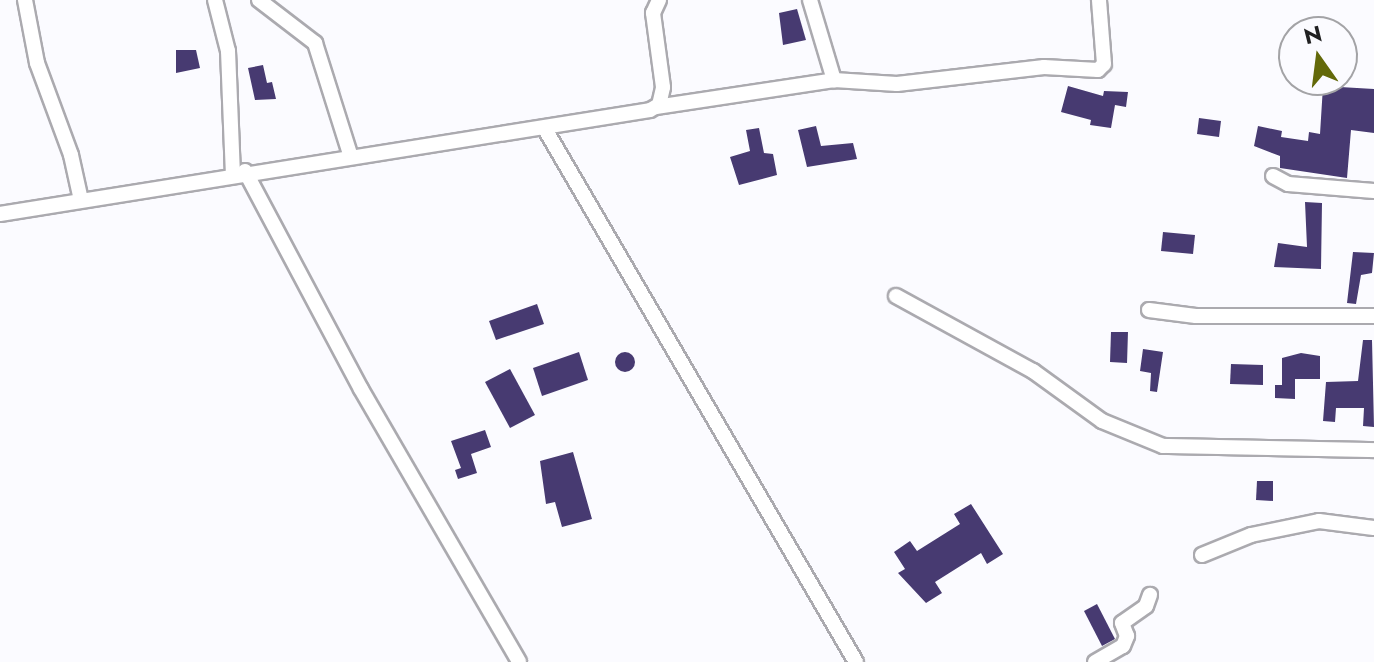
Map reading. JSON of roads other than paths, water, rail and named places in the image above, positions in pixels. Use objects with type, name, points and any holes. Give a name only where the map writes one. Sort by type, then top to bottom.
[{"type":"street","points":[[25,0],[37,63],[71,155],[81,200]]},
{"type":"street","points":[[215,0],[228,51],[239,172],[519,662]]},
{"type":"street","points":[[259,0],[315,43],[350,154]]},
{"type":"street","points":[[656,107],[663,87],[653,13],[659,0]]},
{"type":"street","points":[[810,0],[834,80]]},
{"type":"street","points":[[0,214],[350,154],[545,129],[656,107],[834,80],[897,84],[1044,67],[1098,70],[1104,64],[1099,0]]},
{"type":"street","points":[[545,129],[856,662]]},
{"type":"street","points":[[1273,176],[1288,184],[1374,191]]},
{"type":"street","points":[[896,296],[1033,371],[1102,421],[1163,446],[1374,450]]},
{"type":"street","points":[[1149,310],[1196,316],[1374,316]]},
{"type":"street","points":[[1202,555],[1251,535],[1319,521],[1374,528]]},
{"type":"street","points":[[1095,662],[1123,646],[1127,636],[1122,623],[1146,606],[1150,595]]}]
